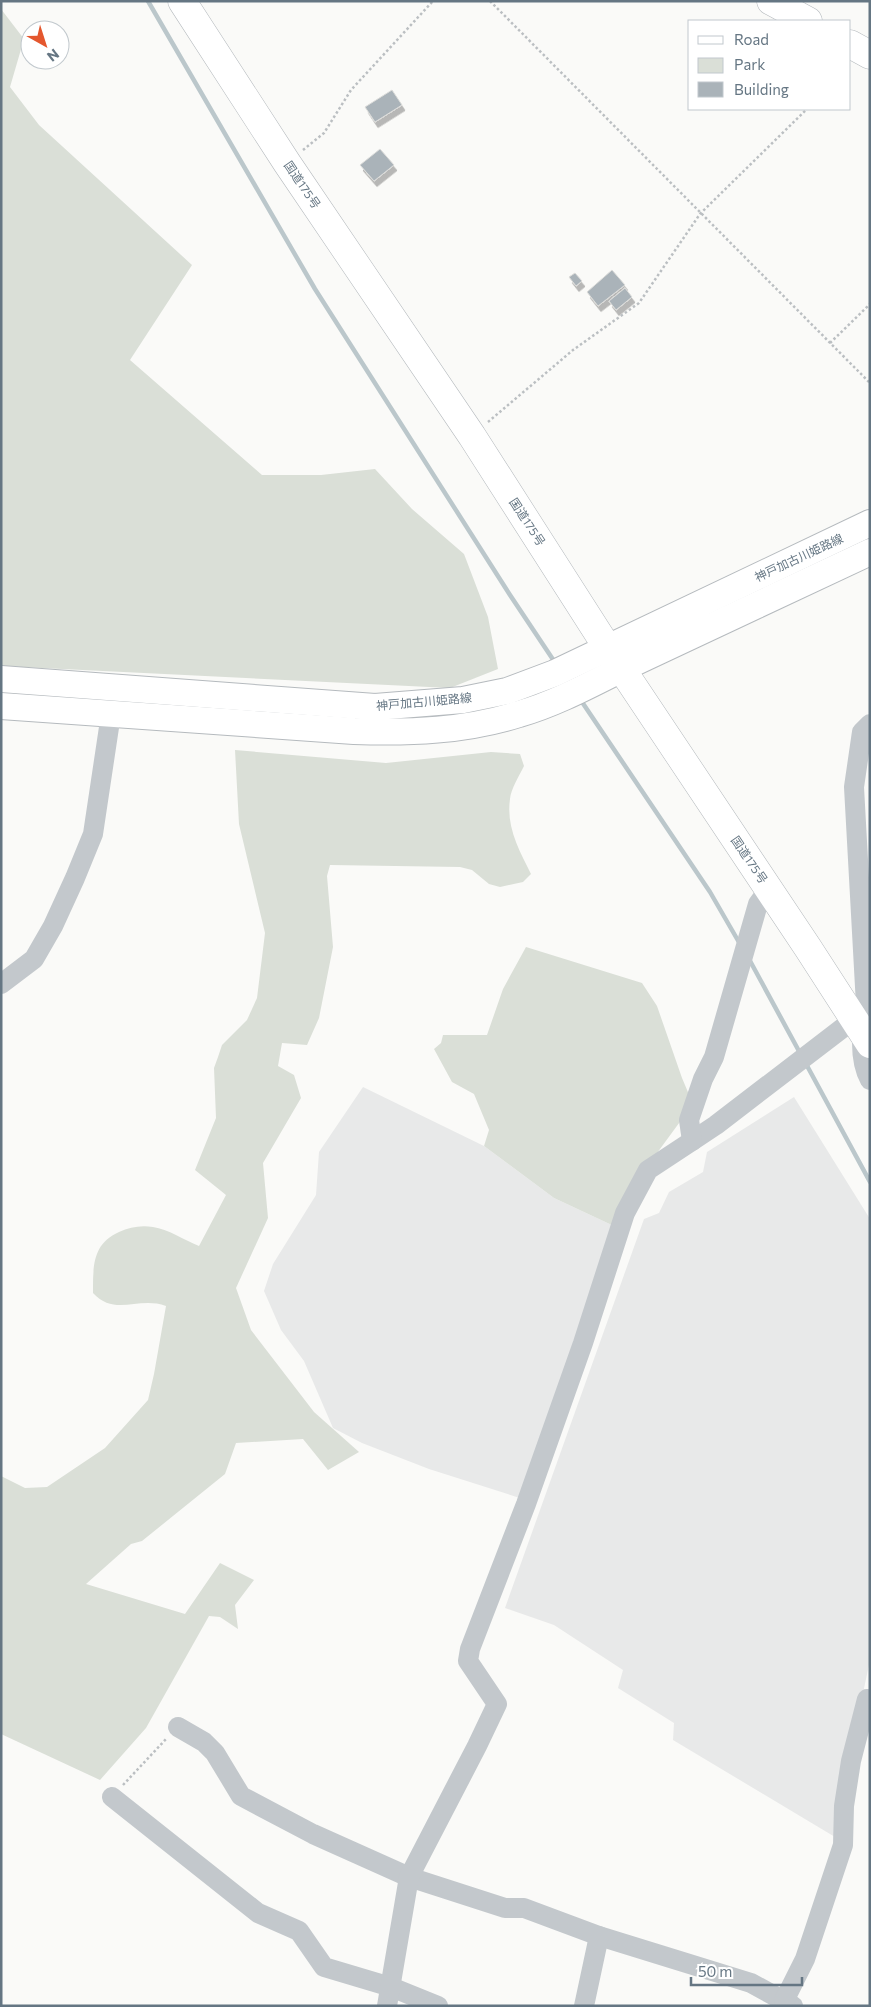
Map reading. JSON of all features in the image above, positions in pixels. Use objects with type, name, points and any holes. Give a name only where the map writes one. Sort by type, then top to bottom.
[{"type":"highway","name":"国道175号","points":[[182,1],[287,163],[472,436],[614,658],[862,1033]]},
{"type":"highway","points":[[771,1],[806,20]]},
{"type":"highway","points":[[851,45],[870,55]]},
{"type":"main road","name":"神戸加古川姫路線","points":[[1,706],[396,733],[436,731],[520,714],[571,694],[614,658],[870,523]]},
{"type":"main road","name":"神戸加古川姫路線","points":[[1,679],[375,707],[464,700],[507,691],[555,673],[614,658],[870,552]]},
{"type":"street","points":[[1,984],[34,959],[75,878],[92,834],[111,714]]},
{"type":"street","points":[[870,724],[862,732],[854,787],[866,1005],[862,1033],[866,1072],[870,1080]]},
{"type":"street","points":[[692,1141],[690,1120],[703,1079],[714,1056],[758,904],[768,889]]},
{"type":"street","points":[[389,1997],[409,1877],[478,1746],[497,1704],[468,1661],[470,1649],[526,1504],[583,1343],[626,1213],[648,1170],[862,1033]]},
{"type":"street","points":[[178,1727],[204,1742],[215,1753],[242,1796],[314,1834],[409,1877],[505,1908],[524,1908],[599,1936],[751,1983],[789,2004],[843,1845],[844,1806],[851,1761],[867,1699],[870,1700]]},
{"type":"street","points":[[112,1797],[258,1913],[298,1931],[324,1967],[389,1997],[438,2006]]},
{"type":"street","points":[[584,2006],[599,1936]]},
{"type":"path","points":[[287,163],[324,133],[351,90],[433,1]]},
{"type":"path","points":[[490,1],[870,383]]},
{"type":"path","points":[[472,436],[573,350],[639,303],[700,214],[806,110]]},
{"type":"path","points":[[830,343],[870,304]]},
{"type":"path","points":[[112,1797],[178,1727]]},
{"type":"shaded area","points":[[363,1087],[484,1146],[554,1198],[616,1227],[523,1499],[429,1469],[362,1443],[333,1428],[304,1361],[281,1330],[264,1291],[273,1264],[316,1195],[319,1152]]},
{"type":"shaded area","points":[[794,1097],[870,1219],[870,1660],[851,1750],[840,1840],[673,1740],[674,1723],[618,1688],[623,1670],[554,1625],[505,1608],[644,1219],[659,1213],[669,1192],[703,1172],[707,1152]]},
{"type":"green space","points":[[1,9],[20,34],[20,53],[10,87],[39,125],[192,265],[130,360],[262,475],[321,475],[375,469],[412,509],[464,554],[488,617],[498,669],[450,688],[1,666]]},
{"type":"green space","points":[[235,750],[386,763],[491,752],[520,754],[524,766],[511,795],[509,809],[514,838],[531,874],[523,882],[500,887],[489,884],[472,870],[460,867],[330,865],[327,876],[333,947],[319,1018],[307,1045],[282,1043],[278,1066],[294,1075],[301,1098],[263,1163],[268,1218],[236,1288],[251,1330],[314,1412],[359,1452],[328,1470],[303,1439],[236,1443],[225,1474],[142,1541],[131,1544],[86,1584],[185,1614],[220,1563],[254,1580],[235,1605],[238,1629],[220,1617],[209,1616],[146,1728],[100,1780],[1,1734],[1,1476],[25,1488],[47,1487],[105,1448],[148,1400],[166,1306],[146,1303],[118,1305],[101,1300],[93,1293],[93,1274],[96,1257],[99,1250],[110,1237],[123,1230],[140,1226],[164,1230],[199,1246],[226,1195],[195,1170],[216,1118],[214,1068],[222,1045],[247,1020],[257,998],[265,933],[239,824]]},
{"type":"green space","points":[[526,947],[642,983],[657,1006],[693,1104],[649,1164],[616,1227],[554,1198],[484,1146],[489,1130],[474,1094],[452,1082],[434,1049],[441,1043],[443,1035],[487,1035],[503,989]]},
{"type":"building","points":[[392,90],[402,105],[375,122],[365,107]]},
{"type":"building","points":[[380,149],[394,165],[374,181],[360,165]]},
{"type":"building","points":[[612,270],[625,285],[598,306],[587,292]]},
{"type":"building","points":[[575,273],[582,281],[576,286],[569,277]]},
{"type":"building","points":[[625,288],[632,297],[616,310],[609,301]]},
{"type":"waterway","points":[[148,1],[315,289],[556,664]]},
{"type":"waterway","points":[[580,699],[710,892],[740,944]]},
{"type":"waterway","points":[[749,959],[800,1053]]},
{"type":"waterway","points":[[805,1062],[870,1182]]}]
